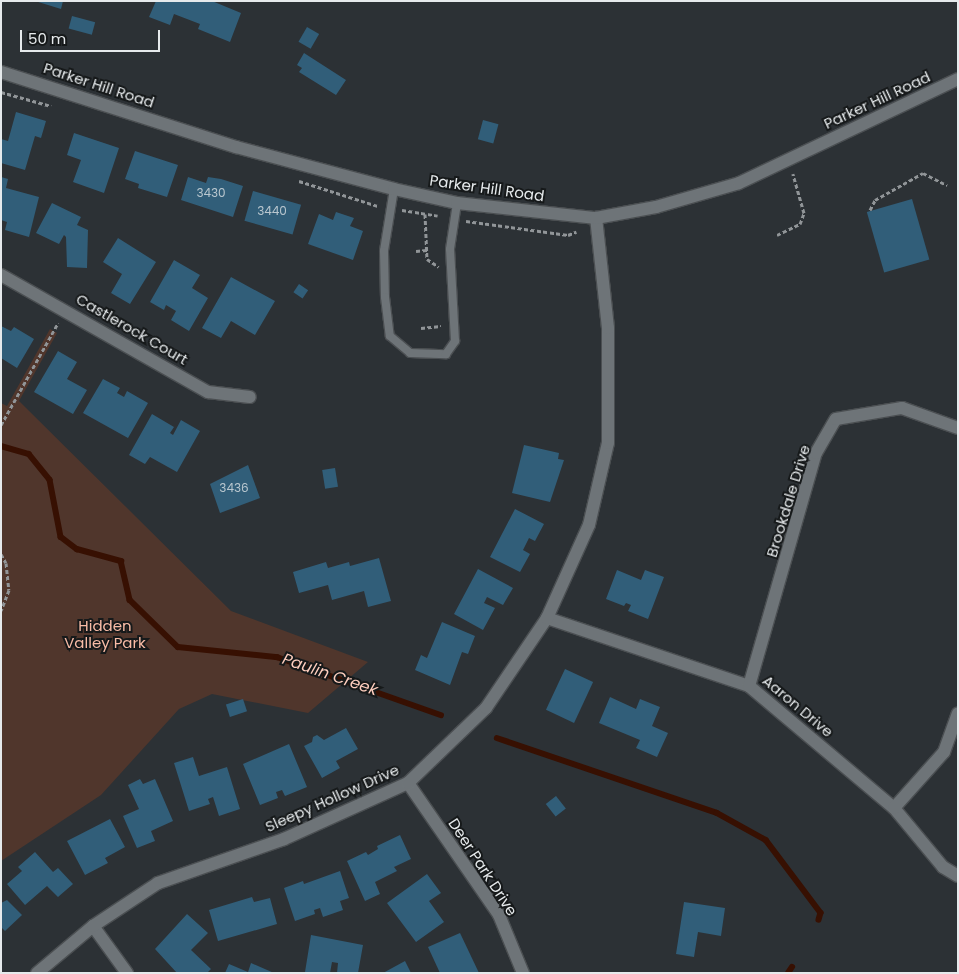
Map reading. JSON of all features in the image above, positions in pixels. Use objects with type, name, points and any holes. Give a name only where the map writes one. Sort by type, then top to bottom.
[{"type":"street","name":"Parker Hill Road","points":[[1,72],[236,146],[394,189],[457,203],[596,224],[739,183],[958,79]]},
{"type":"street","name":"Sleepy Hollow Drive","points":[[37,973],[94,926],[158,883],[284,838],[408,783],[486,708],[547,618],[589,525],[608,443],[608,328],[596,224]]},
{"type":"street","name":"Castlerock Court","points":[[1,275],[208,392],[250,397]]},
{"type":"street","name":"Brookdale Drive","points":[[749,686],[816,453],[836,419],[902,408],[958,428]]},
{"type":"street","name":"Aaron Drive","points":[[547,618],[749,686],[894,808],[942,867],[958,876]]},
{"type":"street","points":[[894,808],[944,752],[958,713]]},
{"type":"street","name":"Deer Park Drive","points":[[408,783],[499,915],[523,973]]},
{"type":"street","points":[[94,926],[128,973]]},
{"type":"lane","points":[[394,189],[384,251],[390,336],[410,354],[446,354],[455,341],[450,249],[457,203]]},
{"type":"path","points":[[1,92],[55,107]]},
{"type":"path","points":[[784,177],[799,170]]},
{"type":"path","points":[[778,235],[800,224],[804,213],[793,173]]},
{"type":"path","points":[[870,210],[875,200],[923,173],[947,185]]},
{"type":"path","points":[[297,181],[391,208],[454,219],[568,235],[596,224]]},
{"type":"path","points":[[416,251],[427,250]]},
{"type":"path","points":[[1,425],[65,310]]},
{"type":"path","points":[[421,328],[444,325]]},
{"type":"path","points":[[1,554],[6,562],[9,590],[1,611]]},
{"type":"green space","name":"Hidden Valley Park","points":[[50,329],[57,333],[19,401],[231,611],[368,662],[308,713],[212,694],[179,709],[101,795],[1,861],[1,403],[7,406]]},
{"type":"building","points":[[35,1],[63,1],[61,9]]},
{"type":"building","points":[[156,1],[212,1],[241,13],[230,42],[198,29],[200,24],[174,14],[170,25],[149,17]]},
{"type":"building","points":[[72,16],[95,22],[92,35],[69,29]]},
{"type":"building","points":[[307,27],[319,34],[311,49],[298,42]]},
{"type":"building","points":[[304,53],[346,80],[336,95],[299,72],[302,68],[297,65]]},
{"type":"building","points":[[16,112],[46,121],[41,138],[35,136],[25,170],[1,163],[1,139],[8,141]]},
{"type":"building","points":[[483,120],[498,124],[493,143],[478,139]]},
{"type":"building","points":[[74,133],[119,148],[104,193],[73,182],[81,160],[67,155]]},
{"type":"building","points":[[135,151],[178,165],[167,197],[138,188],[139,184],[125,179]]},
{"type":"building","points":[[1,177],[8,179],[6,188],[39,197],[29,237],[5,230],[7,222],[1,220]]},
{"type":"building","points":[[188,177],[206,183],[208,177],[221,179],[243,186],[233,217],[181,200]]},
{"type":"building","points":[[253,191],[301,205],[293,235],[244,221]]},
{"type":"building","points":[[912,199],[929,260],[884,273],[867,212]]},
{"type":"building","points":[[52,203],[81,217],[77,225],[88,230],[87,268],[67,267],[66,237],[64,235],[59,244],[36,233]]},
{"type":"building","points":[[336,212],[354,218],[350,226],[363,231],[353,260],[308,244],[319,214],[333,220]]},
{"type":"building","points":[[118,238],[156,262],[130,304],[111,293],[122,274],[103,262]]},
{"type":"building","points":[[174,260],[200,275],[192,288],[208,298],[189,331],[171,320],[176,311],[166,305],[164,310],[150,302]]},
{"type":"building","points":[[231,277],[275,301],[255,335],[231,321],[221,338],[202,328]]},
{"type":"building","points":[[299,284],[308,290],[303,298],[293,292]]},
{"type":"building","points":[[1,326],[11,331],[14,327],[34,339],[17,368],[1,358]]},
{"type":"building","points":[[58,351],[77,362],[67,379],[87,390],[73,414],[34,392]]},
{"type":"building","points":[[103,379],[120,388],[117,393],[124,397],[127,391],[148,403],[128,438],[83,413]]},
{"type":"building","points":[[152,414],[174,427],[170,433],[173,435],[181,420],[200,431],[177,472],[150,457],[145,464],[129,455]]},
{"type":"building","points":[[524,445],[559,453],[558,459],[564,460],[550,502],[512,493]]},
{"type":"building","points":[[248,465],[260,498],[220,513],[210,484]]},
{"type":"building","points":[[335,468],[338,487],[325,489],[322,470]]},
{"type":"building","points":[[515,509],[544,524],[535,541],[529,538],[523,550],[530,554],[520,572],[490,557]]},
{"type":"building","points":[[379,558],[391,601],[368,607],[364,591],[332,600],[328,585],[299,593],[293,572],[326,562],[328,568],[349,562],[350,566]]},
{"type":"building","points":[[478,569],[513,588],[503,605],[487,597],[484,603],[495,608],[483,630],[454,614]]},
{"type":"building","points":[[617,570],[641,580],[645,570],[664,577],[648,619],[628,611],[631,605],[626,603],[624,606],[606,599]]},
{"type":"building","points":[[442,622],[475,636],[468,654],[462,652],[450,685],[415,670],[421,655],[427,658]]},
{"type":"building","points":[[565,669],[593,682],[574,723],[546,710]]},
{"type":"building","points":[[610,697],[636,709],[640,699],[660,707],[652,726],[668,733],[657,757],[636,748],[640,740],[599,723]]},
{"type":"building","points":[[243,699],[247,711],[230,717],[226,705]]},
{"type":"building","points":[[346,728],[358,749],[336,761],[340,768],[322,778],[304,746],[312,742],[313,737],[317,735],[324,740]]},
{"type":"building","points":[[289,744],[307,787],[285,796],[282,790],[276,792],[278,798],[260,805],[243,764]]},
{"type":"building","points":[[193,757],[199,776],[227,767],[240,809],[219,816],[213,797],[208,799],[210,804],[189,811],[174,763]]},
{"type":"building","points":[[140,779],[143,784],[155,779],[173,821],[151,831],[155,841],[137,848],[123,816],[139,809],[128,785]]},
{"type":"building","points":[[556,796],[566,809],[556,817],[546,804]]},
{"type":"building","points":[[110,819],[125,847],[105,858],[108,863],[85,875],[67,841]]},
{"type":"building","points":[[400,835],[411,859],[394,867],[397,871],[375,882],[380,894],[365,901],[347,861],[366,852],[368,855],[378,849],[377,846]]},
{"type":"building","points":[[35,852],[53,872],[58,868],[73,884],[58,897],[47,886],[25,905],[7,884],[22,871],[18,867]]},
{"type":"building","points":[[340,871],[349,898],[340,901],[343,910],[323,917],[320,908],[314,910],[315,914],[295,921],[284,888],[303,881],[304,884]]},
{"type":"building","points":[[427,874],[441,893],[429,901],[444,922],[416,942],[387,903]]},
{"type":"building","points":[[252,897],[254,902],[270,898],[277,924],[218,941],[209,910]]},
{"type":"building","points":[[7,900],[22,915],[5,931],[1,927],[1,903]]},
{"type":"building","points":[[684,902],[725,908],[721,936],[698,932],[694,957],[676,954]]},
{"type":"building","points":[[187,914],[208,933],[191,950],[211,969],[207,973],[177,973],[155,949]]},
{"type":"building","points":[[460,933],[479,973],[440,973],[428,947]]},
{"type":"building","points":[[311,935],[363,945],[358,973],[337,973],[338,963],[332,962],[330,973],[305,972]]},
{"type":"building","points":[[405,961],[411,973],[383,973]]},
{"type":"building","points":[[251,963],[274,973],[225,973],[229,964],[248,972]]},
{"type":"waterway","name":"Paulin Creek","points":[[1,446],[29,454],[50,480],[61,537],[77,549],[121,561],[130,600],[178,647],[277,657],[441,715]]},
{"type":"waterway","name":"Paulin Creek","points":[[497,738],[717,813],[766,840],[821,913],[819,920]]},
{"type":"waterway","name":"Paulin Creek","points":[[788,973],[792,967]]}]
